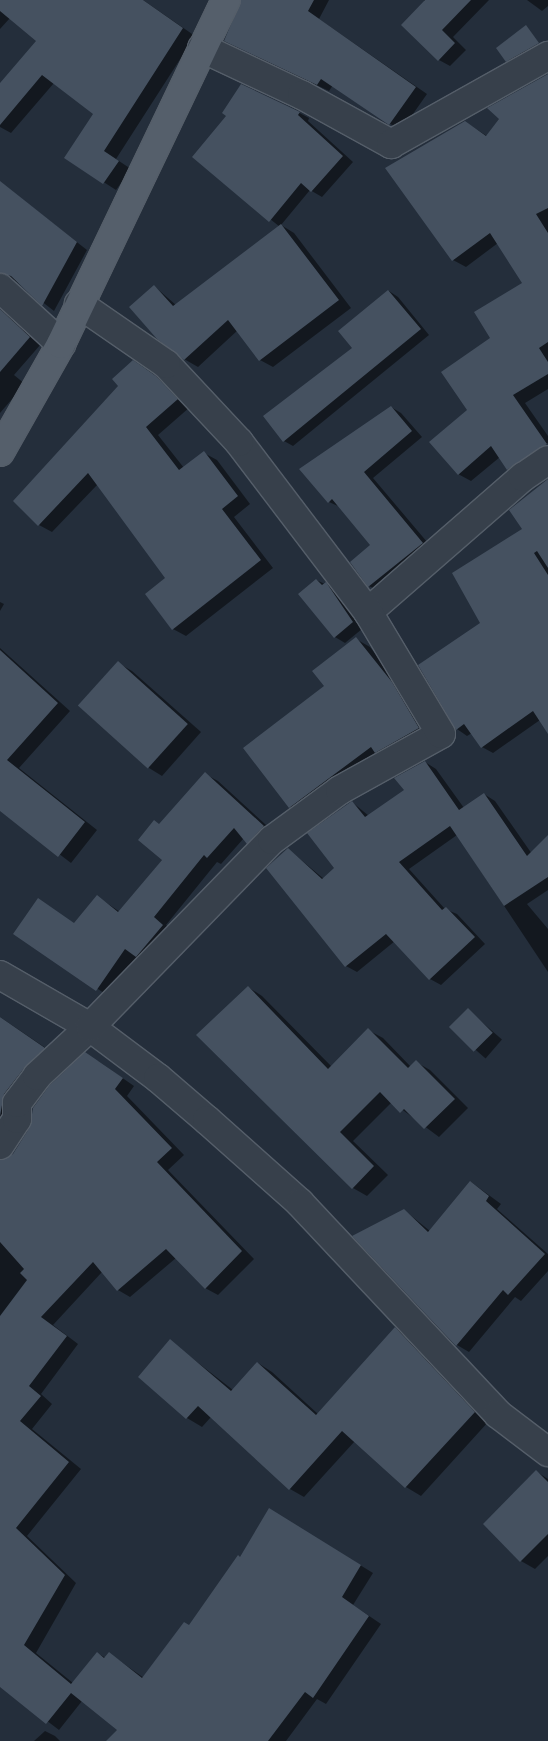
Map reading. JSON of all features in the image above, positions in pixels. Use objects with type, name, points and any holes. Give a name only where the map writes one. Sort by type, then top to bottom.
[{"type":"main road","points":[[0,452],[61,344],[78,304],[226,0]]},
{"type":"street","points":[[202,48],[302,95],[391,144],[548,56]]},
{"type":"street","points":[[0,288],[61,344]]},
{"type":"street","points":[[0,1145],[17,1119],[17,1103],[37,1076],[90,1027],[272,840],[340,790],[441,734],[368,612],[239,442],[166,364],[78,304]]},
{"type":"street","points":[[368,612],[523,477],[548,460]]},
{"type":"street","points":[[0,975],[90,1027],[158,1078],[300,1203],[498,1414],[548,1452]]},
{"type":"building","points":[[0,0],[143,0],[183,28],[104,151],[119,161],[103,184],[64,158],[93,114],[42,75],[0,125],[0,83],[36,41],[0,11]]},
{"type":"building","points":[[241,0],[314,0],[308,11],[416,87],[389,125],[321,79],[317,85],[224,41]]},
{"type":"building","points":[[425,0],[471,0],[442,30],[455,43],[438,61],[401,25]]},
{"type":"building","points":[[526,25],[539,43],[506,62],[496,48]]},
{"type":"building","points":[[548,74],[548,208],[536,214],[548,233],[548,342],[539,348],[548,362],[548,374],[513,395],[547,444],[507,470],[491,446],[458,475],[429,442],[467,410],[441,372],[490,338],[474,312],[522,283],[490,233],[452,261],[385,168],[465,121],[486,136],[499,119],[487,108]]},
{"type":"building","points":[[241,84],[300,112],[298,115],[343,156],[311,192],[301,183],[269,222],[192,157],[226,116],[222,113]]},
{"type":"building","points":[[0,181],[77,242],[42,306],[11,276],[0,273]]},
{"type":"building","points":[[281,224],[339,300],[259,361],[228,320],[184,360],[157,339],[129,307],[154,285],[173,306]]},
{"type":"building","points":[[388,290],[421,329],[283,442],[263,416],[352,348],[338,331]]},
{"type":"building","points":[[0,309],[30,337],[0,372]]},
{"type":"building","points":[[133,360],[156,376],[178,399],[146,427],[179,470],[204,451],[238,496],[222,509],[261,560],[172,630],[145,594],[165,578],[88,473],[38,526],[13,501],[118,386],[112,379]]},
{"type":"building","points":[[391,406],[412,431],[364,472],[423,543],[368,587],[350,562],[370,545],[332,499],[328,503],[299,469]]},
{"type":"building","points":[[548,479],[548,568],[537,551],[534,553],[548,575],[548,734],[533,711],[481,748],[464,724],[456,730],[418,665],[480,623],[452,573],[522,529],[509,510]]},
{"type":"building","points":[[316,579],[322,585],[326,582],[353,622],[334,638],[298,594]]},
{"type":"building","points":[[356,637],[392,682],[419,728],[375,753],[371,747],[289,808],[243,748],[324,686],[312,671]]},
{"type":"building","points":[[0,650],[58,703],[7,760],[85,822],[58,857],[0,811]]},
{"type":"building","points":[[118,661],[188,724],[148,768],[78,706]]},
{"type":"building","points":[[425,761],[459,810],[484,793],[527,856],[548,835],[548,877],[504,906],[450,826],[399,862],[442,910],[446,907],[475,937],[429,980],[386,934],[345,967],[266,868],[288,848],[322,879],[334,868],[307,833],[352,801],[365,817],[404,790],[394,778]]},
{"type":"building","points":[[205,772],[264,826],[247,844],[234,828],[207,858],[204,855],[154,917],[163,925],[136,957],[125,949],[96,991],[13,934],[38,898],[74,923],[97,895],[118,912],[162,860],[138,840],[154,820],[159,824]]},
{"type":"building","points":[[248,986],[328,1069],[368,1028],[408,1068],[416,1060],[455,1099],[424,1129],[404,1109],[400,1113],[380,1092],[340,1132],[374,1166],[352,1189],[196,1035]]},
{"type":"building","points":[[468,1008],[493,1033],[474,1052],[449,1027]]},
{"type":"building","points":[[0,1017],[45,1048],[25,1067],[4,1094],[0,1116]]},
{"type":"building","points":[[85,1052],[123,1078],[115,1089],[172,1148],[157,1162],[242,1251],[205,1289],[166,1249],[117,1291],[93,1262],[41,1317],[67,1336],[29,1386],[41,1396],[20,1421],[69,1462],[16,1528],[65,1575],[24,1645],[71,1684],[97,1652],[104,1658],[109,1652],[142,1678],[184,1622],[189,1625],[238,1555],[240,1557],[269,1508],[361,1565],[342,1597],[369,1616],[313,1698],[305,1692],[268,1741],[106,1741],[117,1730],[71,1693],[46,1724],[0,1687],[0,1316],[27,1280],[20,1273],[24,1269],[0,1242],[0,1160],[13,1154],[30,1127],[33,1108],[49,1086]]},
{"type":"building","points":[[470,1181],[489,1196],[486,1201],[545,1254],[508,1295],[503,1290],[456,1346],[352,1236],[404,1209],[428,1232]]},
{"type":"building","points":[[395,1327],[475,1412],[405,1488],[342,1431],[289,1490],[198,1406],[186,1419],[138,1377],[170,1339],[231,1391],[257,1362],[316,1415]]},
{"type":"building","points":[[536,1470],[548,1482],[548,1534],[520,1562],[483,1524]]}]
